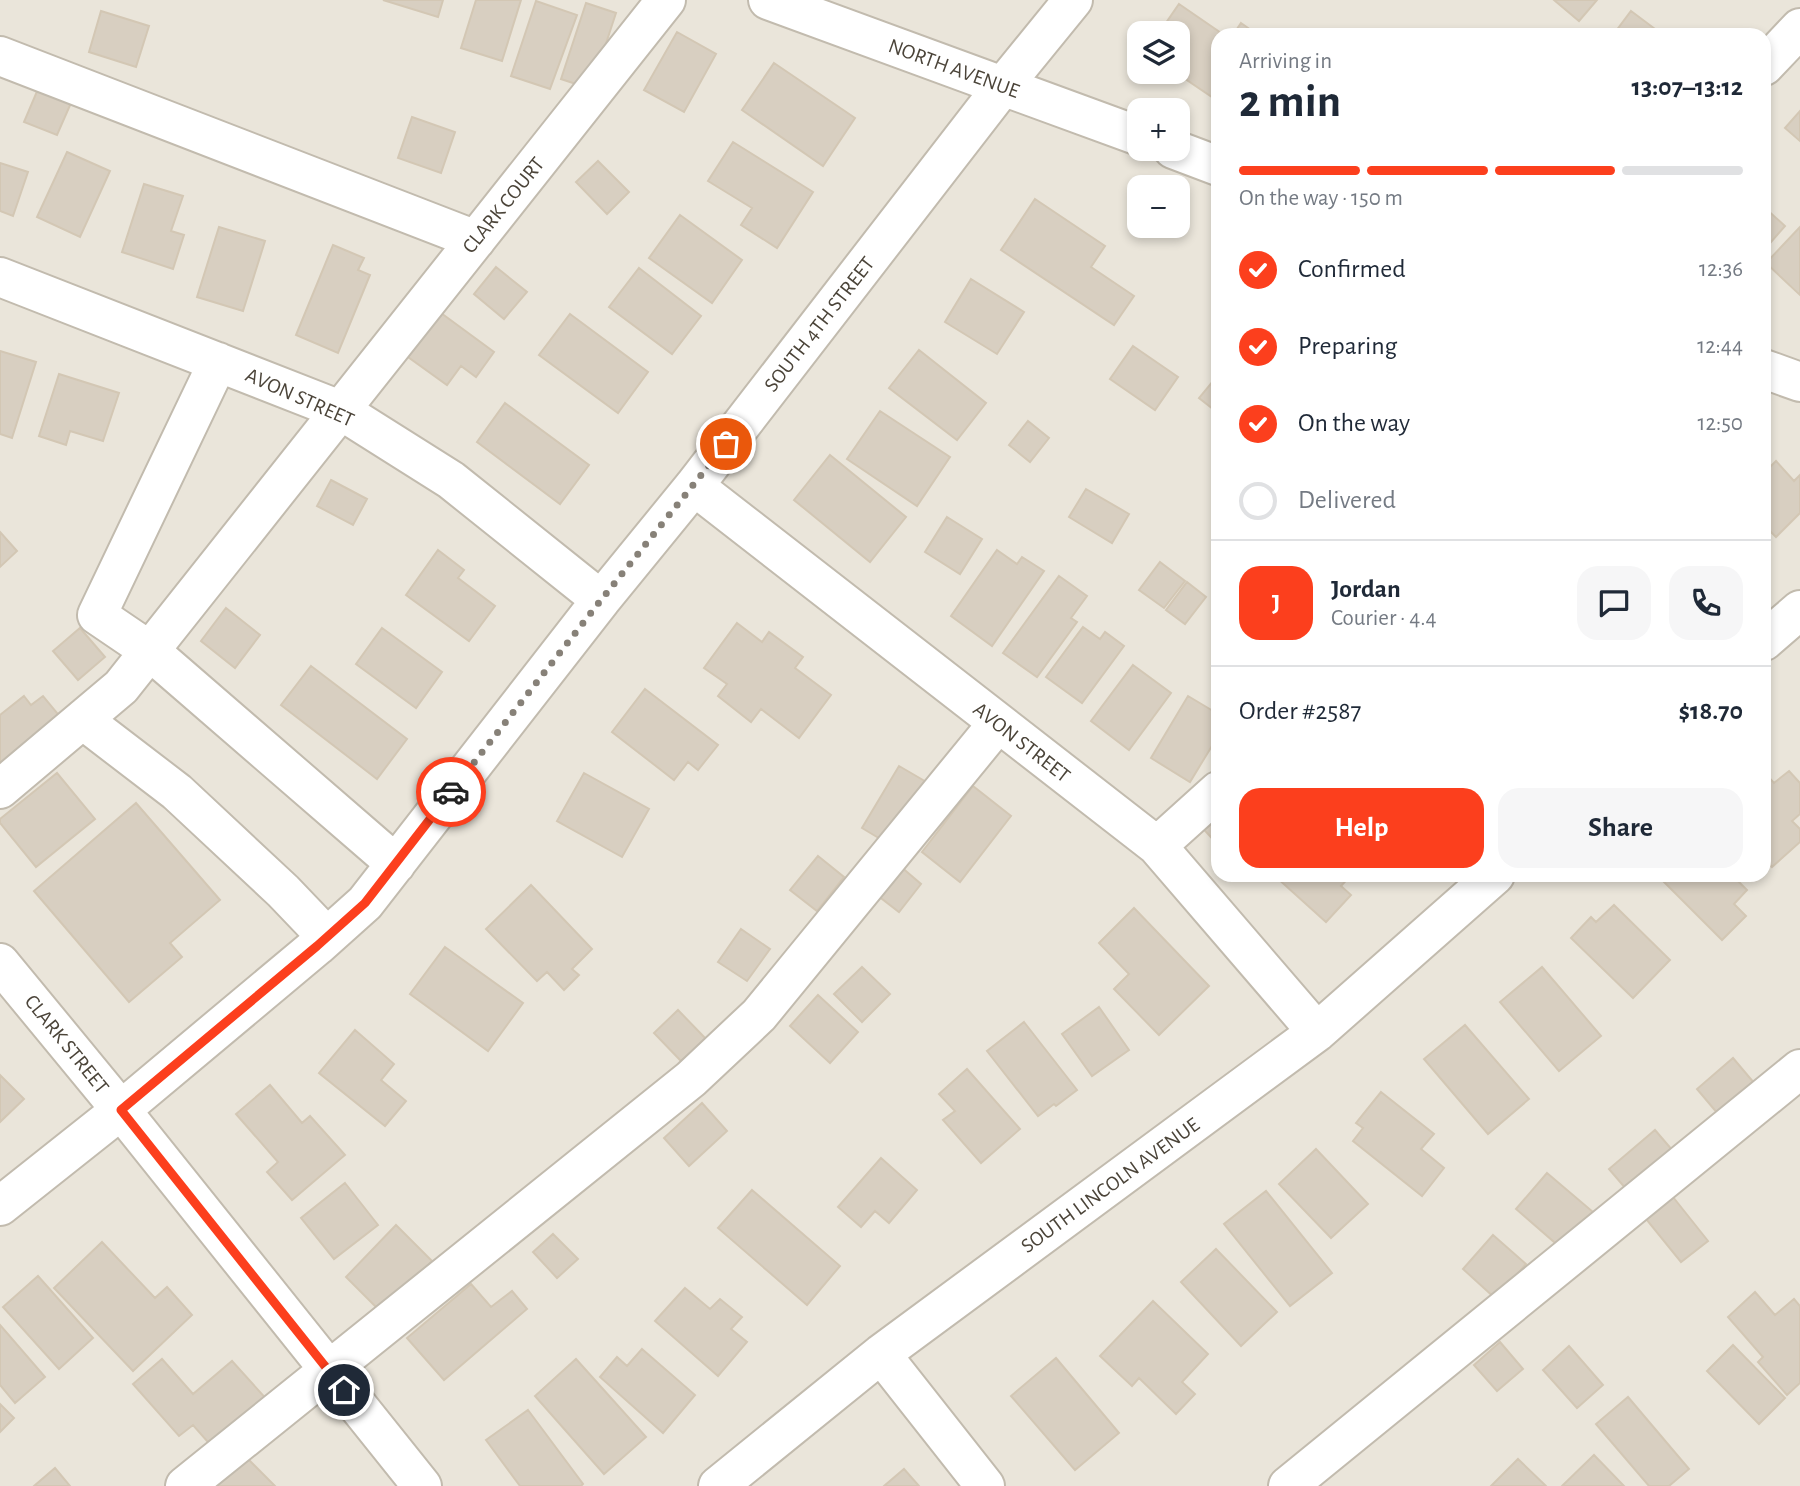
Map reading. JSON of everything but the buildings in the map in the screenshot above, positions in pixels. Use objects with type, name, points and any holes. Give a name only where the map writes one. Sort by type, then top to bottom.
[{"type":"street","name":"CLARK COURT","points":[[0,789],[121,687],[666,0]]},
{"type":"street","name":"NORTH AVENUE","points":[[768,0],[1127,132]]},
{"type":"street","name":"SOUTH 4TH STREET","points":[[0,1206],[121,1110],[365,903],[1073,0]]},
{"type":"street","points":[[1771,59],[1800,28]]},
{"type":"street","points":[[0,56],[476,240]]},
{"type":"street","points":[[1190,155],[1211,163]]},
{"type":"street","name":"AVON STREET","points":[[0,277],[340,410],[450,480],[601,600]]},
{"type":"street","points":[[218,362],[97,615],[150,651],[396,863]]},
{"type":"street","points":[[1771,372],[1800,382]]},
{"type":"street","name":"AVON STREET","points":[[694,486],[1157,846],[1317,1032]]},
{"type":"street","points":[[1771,635],[1800,610]]},
{"type":"street","points":[[83,720],[177,792],[283,891],[327,937]]},
{"type":"street","points":[[185,1486],[691,1079],[759,1016],[998,723]]},
{"type":"street","points":[[1157,846],[1211,797]]},
{"type":"street","name":"SOUTH LINCOLN AVENUE","points":[[718,1486],[881,1354],[1317,1032],[1487,882]]},
{"type":"street","name":"CLARK STREET","points":[[0,963],[422,1486]]},
{"type":"street","points":[[1288,1486],[1800,1069]]},
{"type":"street","points":[[881,1354],[985,1486]]},
{"type":"shaded area","points":[[0,0],[1800,0],[1800,1486],[0,1486]]},
{"type":"way so far","points":[[451,792],[726,444]]},
{"type":"route","points":[[344,1390],[121,1110],[365,903],[451,792]]}]
